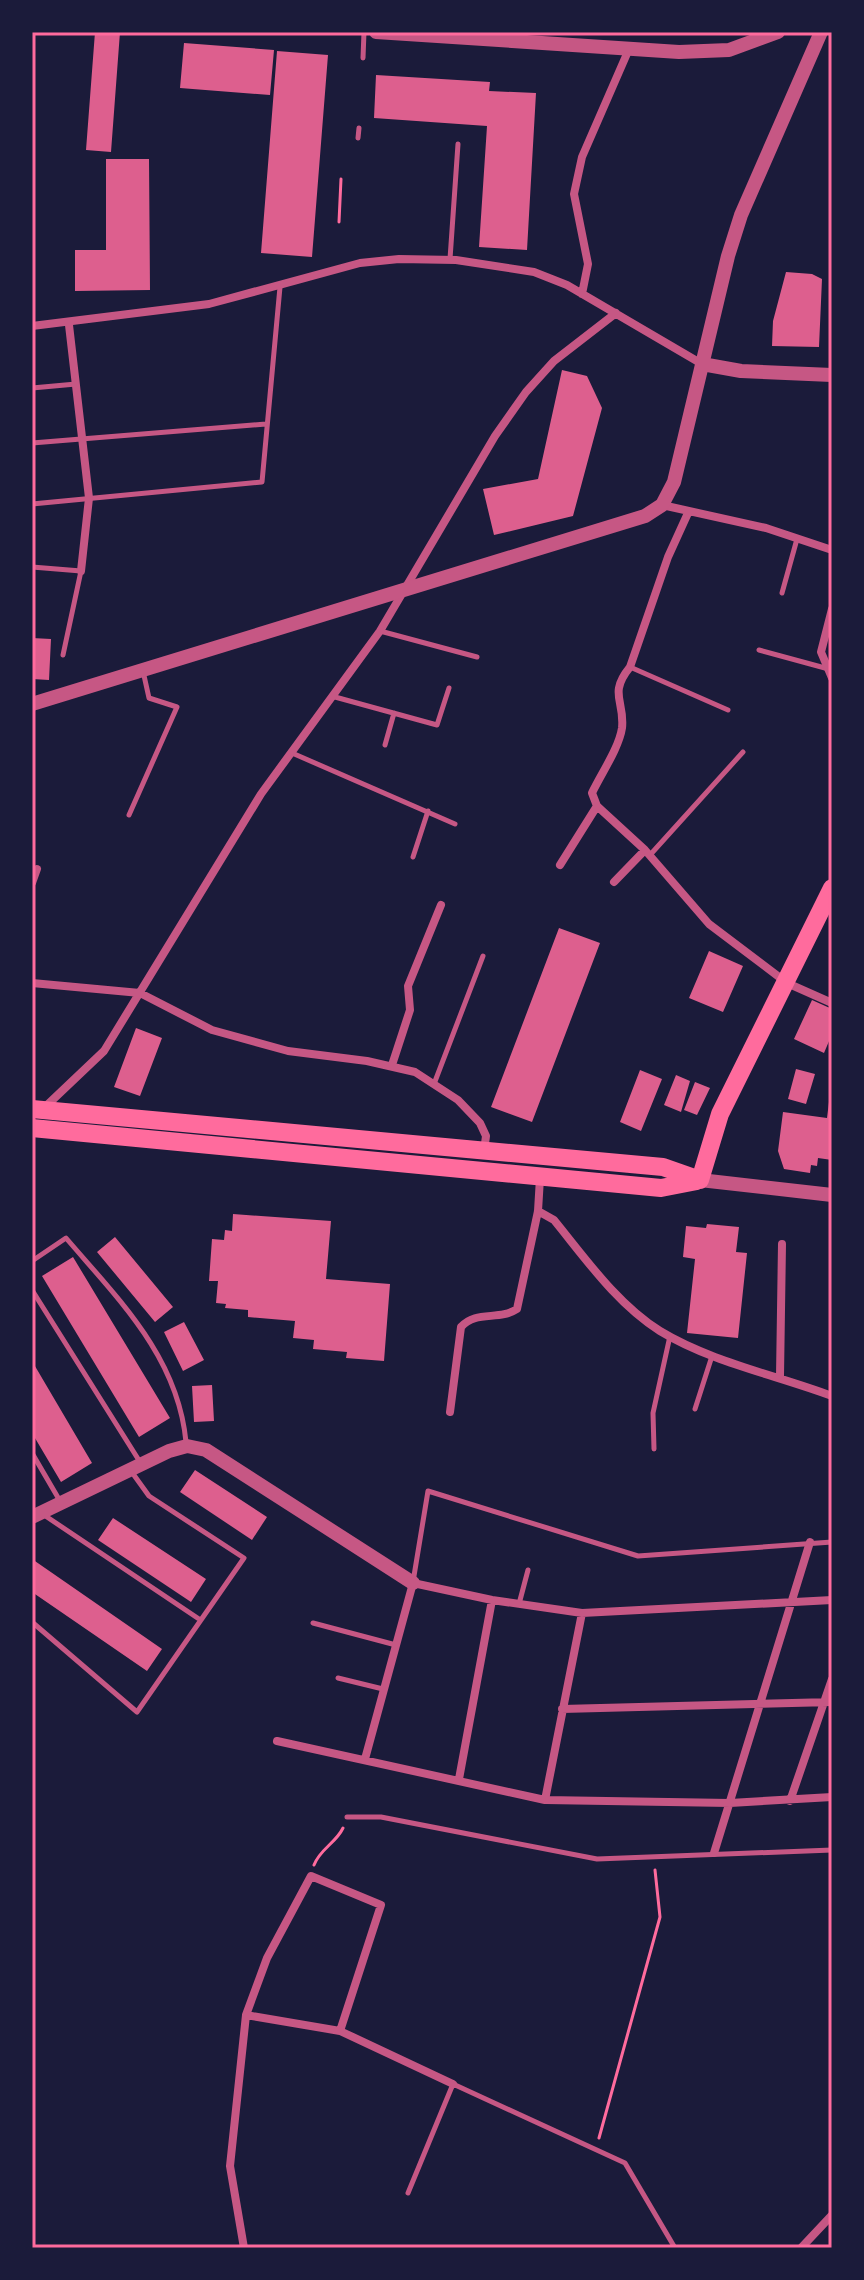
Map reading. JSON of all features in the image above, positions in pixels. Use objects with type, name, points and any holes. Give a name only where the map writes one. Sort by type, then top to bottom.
[{"type":"main road","points":[[700,1180],[720,1114],[832,888]]},
{"type":"main road","points":[[35,1117],[663,1167],[700,1180]]},
{"type":"main road","points":[[35,1117],[540,1177],[661,1188],[700,1180]]},
{"type":"street","points":[[376,32],[629,49],[729,50],[778,32]]},
{"type":"street","points":[[32,704],[645,516],[662,505],[674,482],[716,300],[741,215],[821,32]]},
{"type":"street","points":[[582,294],[588,264],[574,194],[582,157],[629,49]]},
{"type":"street","points":[[32,326],[69,325],[209,304],[360,263],[399,259],[450,260],[534,272],[582,294],[702,364],[741,371],[832,375]]},
{"type":"street","points":[[35,1117],[104,1051],[261,794],[335,697],[380,631],[495,436],[526,392],[554,361],[616,313]]},
{"type":"street","points":[[69,325],[89,498],[81,571]]},
{"type":"street","points":[[662,505],[766,528],[832,550]]},
{"type":"street","points":[[688,513],[668,557],[630,667],[619,680],[617,694],[622,728],[592,793],[597,806],[648,853],[709,924],[787,983],[832,1003]]},
{"type":"street","points":[[832,609],[821,652],[825,668],[832,678]]},
{"type":"street","points":[[560,865],[597,806]]},
{"type":"street","points":[[614,882],[648,853]]},
{"type":"street","points":[[32,883],[37,869]]},
{"type":"street","points":[[392,1065],[410,1010],[408,986],[441,905]]},
{"type":"street","points":[[32,983],[140,993],[212,1030],[288,1051],[392,1065],[415,1072],[458,1100],[480,1123],[486,1136],[484,1151]]},
{"type":"street","points":[[450,1412],[461,1327],[476,1317],[509,1315],[517,1309],[538,1211],[540,1177]]},
{"type":"street","points":[[700,1180],[832,1195]]},
{"type":"street","points":[[538,1211],[554,1220],[631,1308],[670,1336],[832,1396]]},
{"type":"street","points":[[780,1376],[782,1244]]},
{"type":"street","points":[[36,1515],[135,1466],[187,1446],[206,1450],[413,1583],[492,1600],[582,1613],[832,1600]]},
{"type":"street","points":[[714,1853],[810,1542]]},
{"type":"street","points":[[365,1759],[413,1583]]},
{"type":"street","points":[[459,1779],[492,1600]]},
{"type":"street","points":[[545,1800],[582,1613]]},
{"type":"street","points":[[790,1801],[828,1703],[832,1679]]},
{"type":"street","points":[[562,1709],[828,1703]]},
{"type":"street","points":[[277,1741],[545,1800],[730,1803],[832,1797]]},
{"type":"street","points":[[244,2248],[230,2166],[246,2015],[267,1958],[311,1876],[381,1905],[340,2031]]},
{"type":"street","points":[[246,2015],[340,2031],[453,2084]]},
{"type":"street","points":[[801,2248],[832,2215]]},
{"type":"lane","points":[[363,58],[364,32]]},
{"type":"lane","points":[[358,138],[359,128]]},
{"type":"lane","points":[[450,260],[458,144]]},
{"type":"lane","points":[[32,504],[262,482],[280,287]]},
{"type":"lane","points":[[32,388],[77,384]]},
{"type":"lane","points":[[32,443],[266,424]]},
{"type":"lane","points":[[782,593],[797,539]]},
{"type":"lane","points":[[32,567],[81,571],[63,655]]},
{"type":"lane","points":[[380,631],[477,657]]},
{"type":"lane","points":[[759,650],[825,668]]},
{"type":"lane","points":[[630,667],[728,710]]},
{"type":"lane","points":[[129,815],[177,707],[149,698],[143,671]]},
{"type":"lane","points":[[335,697],[437,725],[449,688]]},
{"type":"lane","points":[[385,745],[394,713]]},
{"type":"lane","points":[[648,853],[743,752]]},
{"type":"lane","points":[[292,753],[455,824]]},
{"type":"lane","points":[[413,857],[428,811]]},
{"type":"lane","points":[[434,1084],[483,956]]},
{"type":"lane","points":[[32,1261],[66,1238],[145,1330],[183,1413],[187,1446]]},
{"type":"lane","points":[[32,1290],[135,1466],[149,1496],[244,1558],[137,1712],[32,1622]]},
{"type":"lane","points":[[654,1449],[653,1413],[670,1336]]},
{"type":"lane","points":[[695,1409],[712,1354]]},
{"type":"lane","points":[[32,1453],[61,1502]]},
{"type":"lane","points":[[413,1583],[428,1491],[638,1556],[832,1542]]},
{"type":"lane","points":[[36,1515],[199,1619]]},
{"type":"lane","points":[[519,1604],[528,1570]]},
{"type":"lane","points":[[313,1623],[396,1645]]},
{"type":"lane","points":[[338,1678],[384,1690]]},
{"type":"lane","points":[[347,1817],[381,1817],[597,1859],[832,1850]]},
{"type":"lane","points":[[408,2193],[453,2084],[625,2163],[675,2248]]},
{"type":"path","points":[[339,222],[341,179]]},
{"type":"path","points":[[322,1849],[340,1836],[347,1817]]},
{"type":"path","points":[[596,2149],[660,1917],[652,1855]]},
{"type":"building","points":[[95,32],[120,32],[111,152],[86,150]]},
{"type":"building","points":[[184,43],[274,50],[270,95],[180,88]]},
{"type":"building","points":[[277,51],[328,55],[312,257],[261,253]]},
{"type":"building","points":[[376,75],[490,82],[489,91],[536,93],[527,250],[479,247],[487,126],[374,118]]},
{"type":"building","points":[[106,159],[149,159],[150,290],[75,291],[75,250],[106,250]]},
{"type":"building","points":[[786,272],[812,274],[822,279],[819,347],[772,346],[773,321]]},
{"type":"building","points":[[562,370],[587,376],[602,408],[573,516],[494,535],[483,489],[538,479]]},
{"type":"building","points":[[32,638],[51,639],[49,680],[32,679]]},
{"type":"building","points":[[559,928],[600,943],[532,1122],[491,1107]]},
{"type":"building","points":[[709,951],[743,966],[723,1012],[689,998]]},
{"type":"building","points":[[812,1000],[832,1009],[832,1034],[824,1053],[794,1039]]},
{"type":"building","points":[[136,1028],[162,1038],[140,1096],[114,1087]]},
{"type":"building","points":[[796,1069],[815,1074],[806,1104],[788,1099]]},
{"type":"building","points":[[640,1070],[662,1079],[641,1131],[620,1122]]},
{"type":"building","points":[[676,1075],[690,1081],[681,1112],[664,1105]]},
{"type":"building","points":[[695,1082],[710,1088],[697,1115],[684,1110]]},
{"type":"building","points":[[830,1094],[832,1160],[818,1158],[817,1166],[811,1165],[810,1173],[784,1169],[778,1151],[783,1112],[827,1118]]},
{"type":"building","points":[[233,1214],[331,1221],[326,1279],[390,1284],[384,1361],[346,1358],[347,1352],[313,1349],[314,1340],[293,1338],[295,1321],[248,1317],[248,1310],[225,1308],[226,1304],[216,1303],[218,1281],[209,1281],[212,1239],[224,1240],[225,1230],[232,1231]]},
{"type":"building","points":[[707,1224],[739,1227],[736,1252],[747,1253],[738,1338],[687,1333],[695,1259],[683,1257],[686,1226],[706,1228]]},
{"type":"building","points":[[115,1237],[173,1307],[155,1322],[97,1252]]},
{"type":"building","points":[[73,1257],[170,1418],[139,1437],[42,1276]]},
{"type":"building","points":[[184,1322],[204,1360],[183,1371],[164,1332]]},
{"type":"building","points":[[32,1361],[92,1463],[61,1482],[32,1433]]},
{"type":"building","points":[[212,1385],[214,1421],[194,1422],[192,1386]]},
{"type":"building","points":[[195,1470],[267,1517],[252,1540],[180,1492]]},
{"type":"building","points":[[113,1518],[206,1579],[191,1602],[98,1540]]},
{"type":"building","points":[[32,1559],[162,1649],[147,1671],[32,1592]]}]
